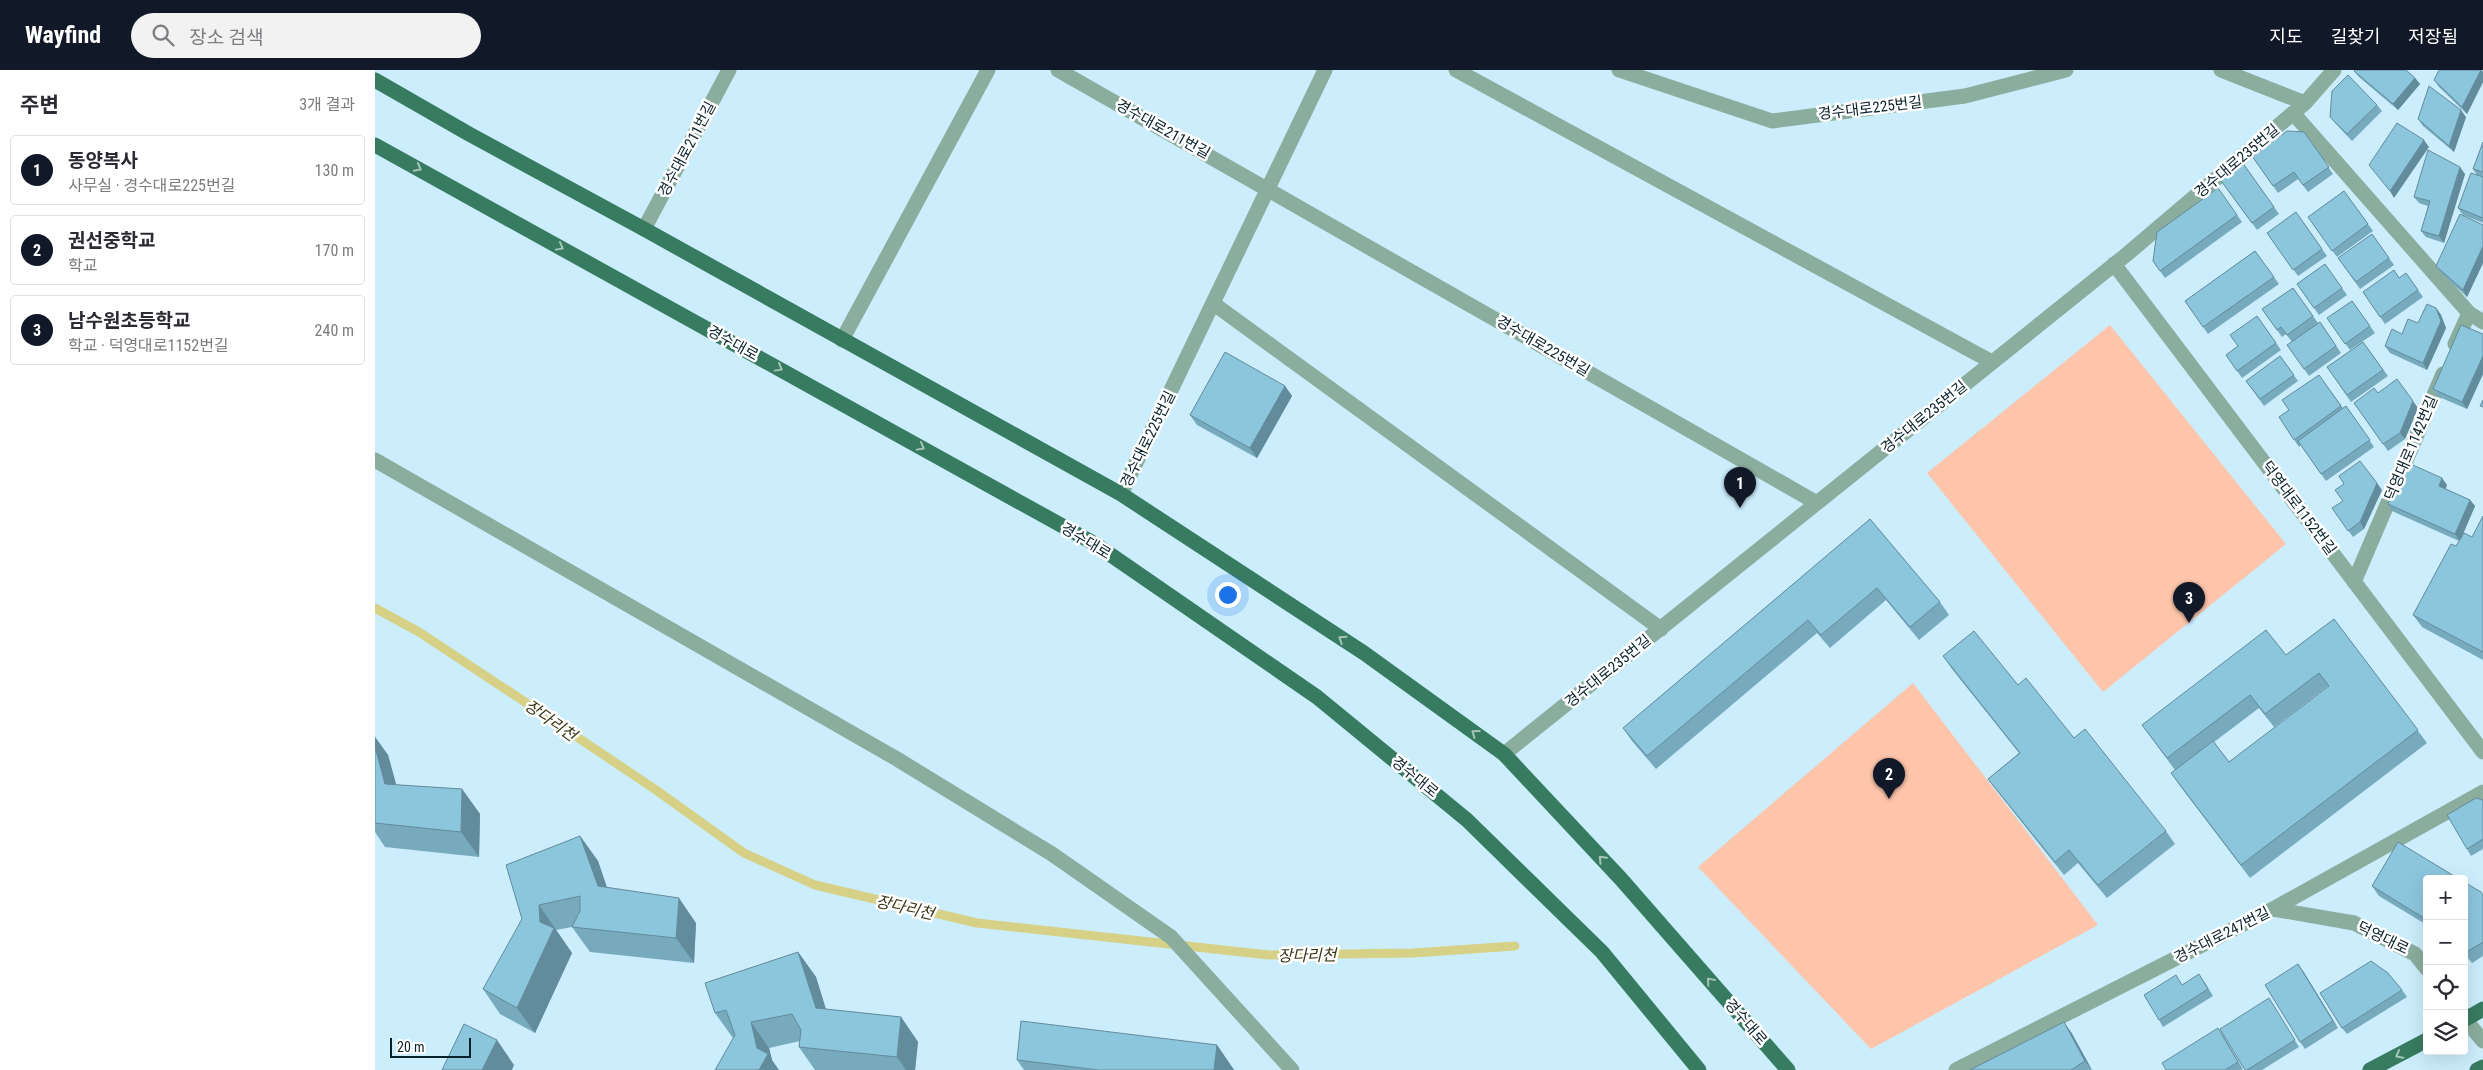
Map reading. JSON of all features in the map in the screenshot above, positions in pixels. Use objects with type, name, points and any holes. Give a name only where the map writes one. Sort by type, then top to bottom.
[{"type":"main road","name":"경수대로","points":[[375,80],[469,134],[1121,494],[1364,653],[1504,754],[1621,879],[1788,1070]]},
{"type":"main road","name":"경수대로","points":[[375,145],[1095,544],[1317,697],[1467,820],[1603,952],[1699,1070]]},
{"type":"main road","points":[[2468,1017],[2483,1009]]},
{"type":"main road","points":[[2370,1070],[2423,1042]]},
{"type":"main road","points":[[2477,1070],[2483,1067]]},
{"type":"street","name":"경수대로211번길","points":[[644,229],[729,70]]},
{"type":"street","points":[[841,340],[988,70]]},
{"type":"street","name":"경수대로211번길","points":[[1058,70],[1268,188]]},
{"type":"street","name":"경수대로225번길","points":[[1121,494],[1325,70]]},
{"type":"street","points":[[1456,70],[1992,362]]},
{"type":"street","name":"경수대로225번길","points":[[1619,70],[1772,121],[1965,96],[2066,70]]},
{"type":"street","points":[[2221,70],[2299,108],[2469,313],[2483,322]]},
{"type":"street","name":"경수대로235번길","points":[[1504,754],[2114,264],[2299,108],[2334,70]]},
{"type":"street","name":"경수대로225번길","points":[[1268,188],[1817,503]]},
{"type":"street","name":"덕영대로1152번길","points":[[2114,264],[2483,752]]},
{"type":"street","points":[[1214,304],[1661,629]]},
{"type":"street","name":"덕영대로1142번길","points":[[2354,582],[2469,313]]},
{"type":"street","points":[[375,460],[897,759],[1052,854],[1171,937],[1292,1070]]},
{"type":"street","name":"경수대로247번길","points":[[1956,1070],[2273,909],[2483,792]]},
{"type":"street","name":"덕영대로","points":[[2273,909],[2354,923],[2415,954],[2424,965]]},
{"type":"street","points":[[2468,1024],[2483,1041]]},
{"type":"shaded area","points":[[2110,325],[2286,544],[2103,692],[1927,473]]},
{"type":"shaded area","points":[[1913,683],[2098,925],[1871,1049],[1698,867]]},
{"type":"building","points":[[2355,70],[2406,70],[2415,78],[2393,104]]},
{"type":"building","points":[[2439,70],[2481,70],[2462,107],[2434,80]]},
{"type":"building","points":[[2348,75],[2377,105],[2347,134],[2330,117],[2332,91]]},
{"type":"building","points":[[2429,86],[2461,110],[2449,146],[2418,119]]},
{"type":"building","points":[[2397,123],[2424,140],[2390,191],[2369,165]]},
{"type":"building","points":[[2287,131],[2304,132],[2329,167],[2303,185],[2294,172],[2273,186],[2252,156]]},
{"type":"building","points":[[2483,142],[2483,172],[2473,169]]},
{"type":"building","points":[[2428,150],[2460,167],[2439,236],[2421,231],[2430,201],[2414,197]]},
{"type":"building","points":[[2242,162],[2274,207],[2252,223],[2219,178]]},
{"type":"building","points":[[2471,173],[2483,177],[2483,218],[2458,208]]},
{"type":"building","points":[[2218,188],[2237,215],[2160,271],[2153,261],[2157,232]]},
{"type":"building","points":[[2344,191],[2368,224],[2332,251],[2308,217]]},
{"type":"building","points":[[2296,212],[2322,249],[2293,270],[2267,233]]},
{"type":"building","points":[[2460,214],[2483,225],[2483,246],[2463,290],[2436,266]]},
{"type":"building","points":[[2372,234],[2389,258],[2356,282],[2338,258]]},
{"type":"building","points":[[2255,251],[2274,277],[2203,327],[2185,301]]},
{"type":"building","points":[[2325,264],[2342,288],[2314,308],[2297,284]]},
{"type":"building","points":[[2394,270],[2399,278],[2406,273],[2418,290],[2380,317],[2363,292]]},
{"type":"building","points":[[2293,288],[2313,316],[2287,335],[2281,327],[2277,330],[2262,309]]},
{"type":"building","points":[[2352,301],[2370,326],[2345,344],[2327,318]]},
{"type":"building","points":[[2427,304],[2436,308],[2441,321],[2423,363],[2385,346],[2392,329],[2402,334],[2408,319],[2418,323]]},
{"type":"building","points":[[2257,316],[2276,343],[2237,371],[2226,355],[2238,346],[2230,335]]},
{"type":"building","points":[[2320,322],[2336,346],[2304,369],[2287,345]]},
{"type":"building","points":[[2461,325],[2483,334],[2483,356],[2462,402],[2433,389]]},
{"type":"building","points":[[2363,342],[2383,370],[2347,395],[2327,367]]},
{"type":"building","points":[[1225,352],[1285,386],[1250,448],[1190,415]]},
{"type":"building","points":[[2280,356],[2294,375],[2260,399],[2246,381]]},
{"type":"building","points":[[2319,375],[2341,406],[2294,440],[2279,417],[2289,410],[2282,400]]},
{"type":"building","points":[[2397,379],[2413,401],[2400,433],[2383,444],[2354,403],[2374,388],[2378,393]]},
{"type":"building","points":[[2346,406],[2370,440],[2321,474],[2298,441]]},
{"type":"building","points":[[2360,461],[2377,483],[2360,522],[2348,531],[2332,508],[2343,501],[2335,490],[2344,484],[2339,476]]},
{"type":"building","points":[[2406,462],[2442,478],[2439,486],[2470,500],[2455,534],[2388,504]]},
{"type":"building","points":[[2483,516],[2483,652],[2413,615],[2451,544],[2456,546],[2464,533],[2472,537]]},
{"type":"building","points":[[1870,519],[1940,602],[1910,627],[1877,588],[1821,635],[1808,620],[1647,756],[1623,728]]},
{"type":"building","points":[[2334,619],[2418,730],[2241,865],[2171,773],[2213,741],[2229,762],[2329,686],[2319,673],[2265,714],[2250,695],[2167,758],[2142,725],[2266,630],[2286,655]]},
{"type":"building","points":[[1974,631],[2018,685],[2026,678],[2074,738],[2085,729],[2166,831],[2098,885],[2069,850],[2055,862],[1988,779],[2020,753],[1943,656]]},
{"type":"building","points":[[375,747],[385,784],[462,789],[461,832],[375,823]]},
{"type":"building","points":[[2476,798],[2483,800],[2483,839],[2467,849],[2447,815]]},
{"type":"building","points":[[580,836],[598,886],[679,898],[676,938],[572,927],[580,911],[580,896],[539,905],[540,922],[554,928],[517,1008],[483,989],[522,919],[506,865]]},
{"type":"building","points":[[2398,842],[2452,875],[2423,875],[2423,918],[2372,886]]},
{"type":"building","points":[[2468,884],[2483,895],[2483,942],[2468,951]]},
{"type":"building","points":[[798,952],[816,1008],[901,1017],[897,1057],[799,1047],[801,1030],[792,1014],[751,1022],[757,1048],[768,1054],[759,1070],[715,1070],[735,1035],[726,1010],[715,1013],[705,983]]},
{"type":"building","points":[[2371,961],[2388,973],[2402,990],[2342,1028],[2320,993]]},
{"type":"building","points":[[2298,964],[2333,1021],[2300,1042],[2265,985]]},
{"type":"building","points":[[2199,974],[2208,989],[2159,1020],[2144,995],[2176,975],[2182,985]]},
{"type":"building","points":[[2269,998],[2295,1040],[2245,1070],[2220,1029]]},
{"type":"building","points":[[1021,1021],[1217,1045],[1214,1070],[1099,1070],[1017,1060]]},
{"type":"building","points":[[2064,1022],[2085,1061],[2071,1070],[1970,1070]]},
{"type":"building","points":[[464,1024],[497,1040],[482,1070],[442,1070]]},
{"type":"building","points":[[2218,1028],[2238,1062],[2225,1070],[2166,1070],[2162,1063]]},
{"type":"waterway","name":"장다리천","points":[[375,608],[419,632],[519,698],[656,790],[744,853],[815,885],[977,923],[1269,955],[1413,953],[1515,946]]},
{"type":"place","name":"동양복사","points":[[1740,508]]},
{"type":"place","name":"남수원초등학교","points":[[2189,623]]},
{"type":"place","name":"권선중학교","points":[[1889,799]]}]
